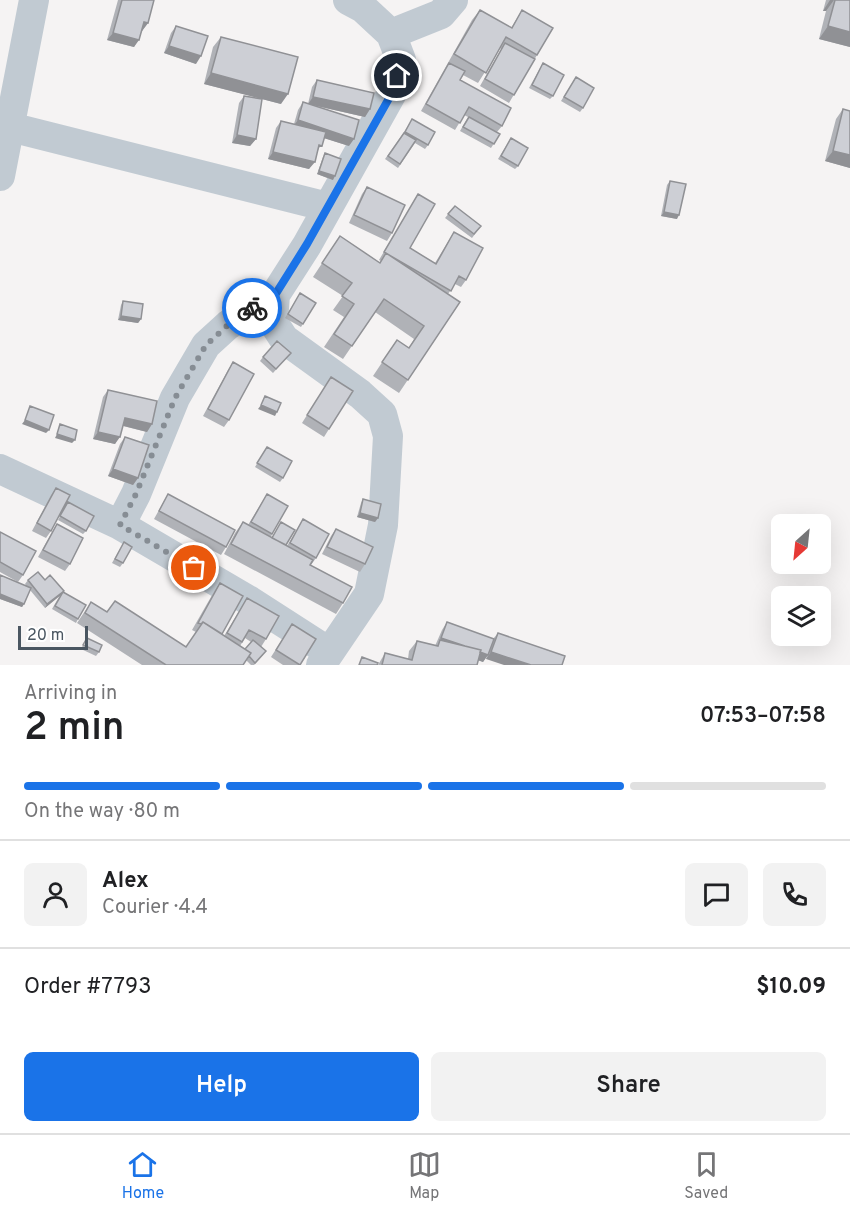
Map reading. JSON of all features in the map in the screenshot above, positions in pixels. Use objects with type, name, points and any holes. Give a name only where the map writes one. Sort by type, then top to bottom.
[{"type":"street","points":[[0,176],[34,0]]},
{"type":"street","points":[[120,525],[136,494],[175,398],[206,345],[228,325],[275,295],[392,93],[401,60],[391,34],[363,8],[348,0]]},
{"type":"street","points":[[391,34],[441,14],[453,0]]},
{"type":"street","points":[[10,127],[328,207]]},
{"type":"street","points":[[0,469],[120,525],[250,601],[326,659],[369,594],[383,525],[388,436],[382,414],[360,394],[284,339],[273,322],[275,295]]},
{"type":"building","points":[[122,0],[154,0],[148,23],[144,22],[139,40],[113,33]]},
{"type":"building","points":[[835,0],[850,0],[850,32],[828,26]]},
{"type":"building","points":[[480,10],[512,28],[522,10],[553,28],[537,55],[506,37],[486,73],[454,54]]},
{"type":"building","points":[[176,26],[208,36],[201,56],[169,46]]},
{"type":"building","points":[[221,37],[298,57],[288,94],[211,73]]},
{"type":"building","points":[[505,43],[535,59],[514,95],[485,79]]},
{"type":"building","points":[[449,63],[465,71],[460,80],[511,108],[502,126],[469,107],[460,123],[426,104]]},
{"type":"building","points":[[543,63],[564,75],[553,96],[532,85]]},
{"type":"building","points":[[576,77],[594,88],[583,108],[564,97]]},
{"type":"building","points":[[317,80],[374,93],[370,109],[313,97]]},
{"type":"building","points":[[244,96],[262,99],[256,139],[237,135]]},
{"type":"building","points":[[303,102],[359,120],[354,139],[298,120]]},
{"type":"building","points":[[843,109],[850,111],[850,155],[833,151]]},
{"type":"building","points":[[469,117],[500,134],[494,144],[463,127]]},
{"type":"building","points":[[412,119],[435,132],[428,145],[405,132]]},
{"type":"building","points":[[281,121],[326,132],[322,146],[319,145],[315,162],[273,152]]},
{"type":"building","points":[[404,133],[416,140],[400,164],[388,156]]},
{"type":"building","points":[[511,138],[528,148],[518,166],[501,156]]},
{"type":"building","points":[[325,153],[341,159],[335,176],[319,171]]},
{"type":"building","points":[[670,181],[686,184],[679,215],[664,212]]},
{"type":"building","points":[[367,187],[405,205],[392,233],[354,215]]},
{"type":"building","points":[[418,194],[435,204],[410,248],[436,264],[454,232],[483,248],[466,280],[459,276],[451,291],[384,252]]},
{"type":"building","points":[[455,206],[481,226],[474,234],[448,214]]},
{"type":"building","points":[[340,236],[380,263],[386,253],[460,302],[408,380],[382,362],[397,340],[409,348],[424,326],[384,299],[352,346],[334,334],[354,304],[342,296],[352,283],[322,263]]},
{"type":"building","points":[[300,293],[316,303],[303,324],[288,314]]},
{"type":"building","points":[[123,301],[143,304],[141,319],[121,316]]},
{"type":"building","points":[[277,341],[291,353],[276,369],[263,357]]},
{"type":"building","points":[[233,362],[254,374],[229,420],[208,409]]},
{"type":"building","points":[[331,377],[353,391],[329,429],[307,415]]},
{"type":"building","points":[[108,390],[157,401],[152,424],[125,418],[120,437],[98,432]]},
{"type":"building","points":[[265,396],[281,403],[277,412],[261,405]]},
{"type":"building","points":[[30,406],[54,415],[49,430],[25,420]]},
{"type":"building","points":[[60,424],[77,430],[75,440],[57,434]]},
{"type":"building","points":[[125,437],[149,445],[138,478],[113,469]]},
{"type":"building","points":[[267,447],[292,461],[283,478],[257,463]]},
{"type":"building","points":[[56,488],[70,495],[51,531],[37,523]]},
{"type":"building","points":[[168,494],[235,530],[226,547],[159,511]]},
{"type":"building","points":[[267,494],[288,506],[272,534],[251,522]]},
{"type":"building","points":[[363,499],[381,504],[378,518],[360,513]]},
{"type":"building","points":[[68,502],[94,516],[86,531],[60,516]]},
{"type":"building","points":[[303,519],[329,534],[316,558],[290,543]]},
{"type":"building","points":[[243,522],[313,560],[310,565],[352,587],[343,603],[231,544]]},
{"type":"building","points":[[281,522],[295,530],[286,545],[272,538]]},
{"type":"building","points":[[57,524],[83,538],[70,564],[43,550]]},
{"type":"building","points":[[336,529],[373,547],[365,564],[327,547]]},
{"type":"building","points":[[0,532],[36,551],[23,575],[0,562]]},
{"type":"building","points":[[124,542],[132,547],[123,563],[115,559]]},
{"type":"building","points":[[38,572],[45,580],[50,575],[64,591],[47,604],[28,580]]},
{"type":"building","points":[[0,575],[31,588],[24,604],[0,594]]},
{"type":"building","points":[[220,583],[243,596],[222,634],[203,622],[198,623]]},
{"type":"building","points":[[63,592],[86,605],[78,619],[55,606]]},
{"type":"building","points":[[247,598],[279,616],[266,639],[249,630],[242,642],[227,633]]},
{"type":"building","points":[[115,601],[186,647],[203,622],[251,653],[243,665],[166,665],[85,613],[91,602],[107,612]]},
{"type":"building","points":[[447,622],[494,639],[488,655],[480,652],[481,650],[441,638]]},
{"type":"building","points":[[292,624],[316,639],[300,665],[276,650]]},
{"type":"building","points":[[498,633],[565,656],[562,665],[531,665],[491,652]]},
{"type":"building","points":[[87,638],[102,645],[99,652],[83,645]]},
{"type":"building","points":[[253,640],[266,651],[255,663],[249,656],[251,653],[245,649]]},
{"type":"building","points":[[440,640],[481,650],[477,665],[382,665],[385,653],[412,660],[417,641],[438,646]]},
{"type":"building","points":[[362,657],[378,663],[377,665],[359,665]]},
{"type":"way so far","points":[[194,568],[120,525],[136,494],[175,398],[206,345],[252,308]]},
{"type":"route","points":[[252,308],[275,295],[307,244],[392,93],[397,76]]}]
